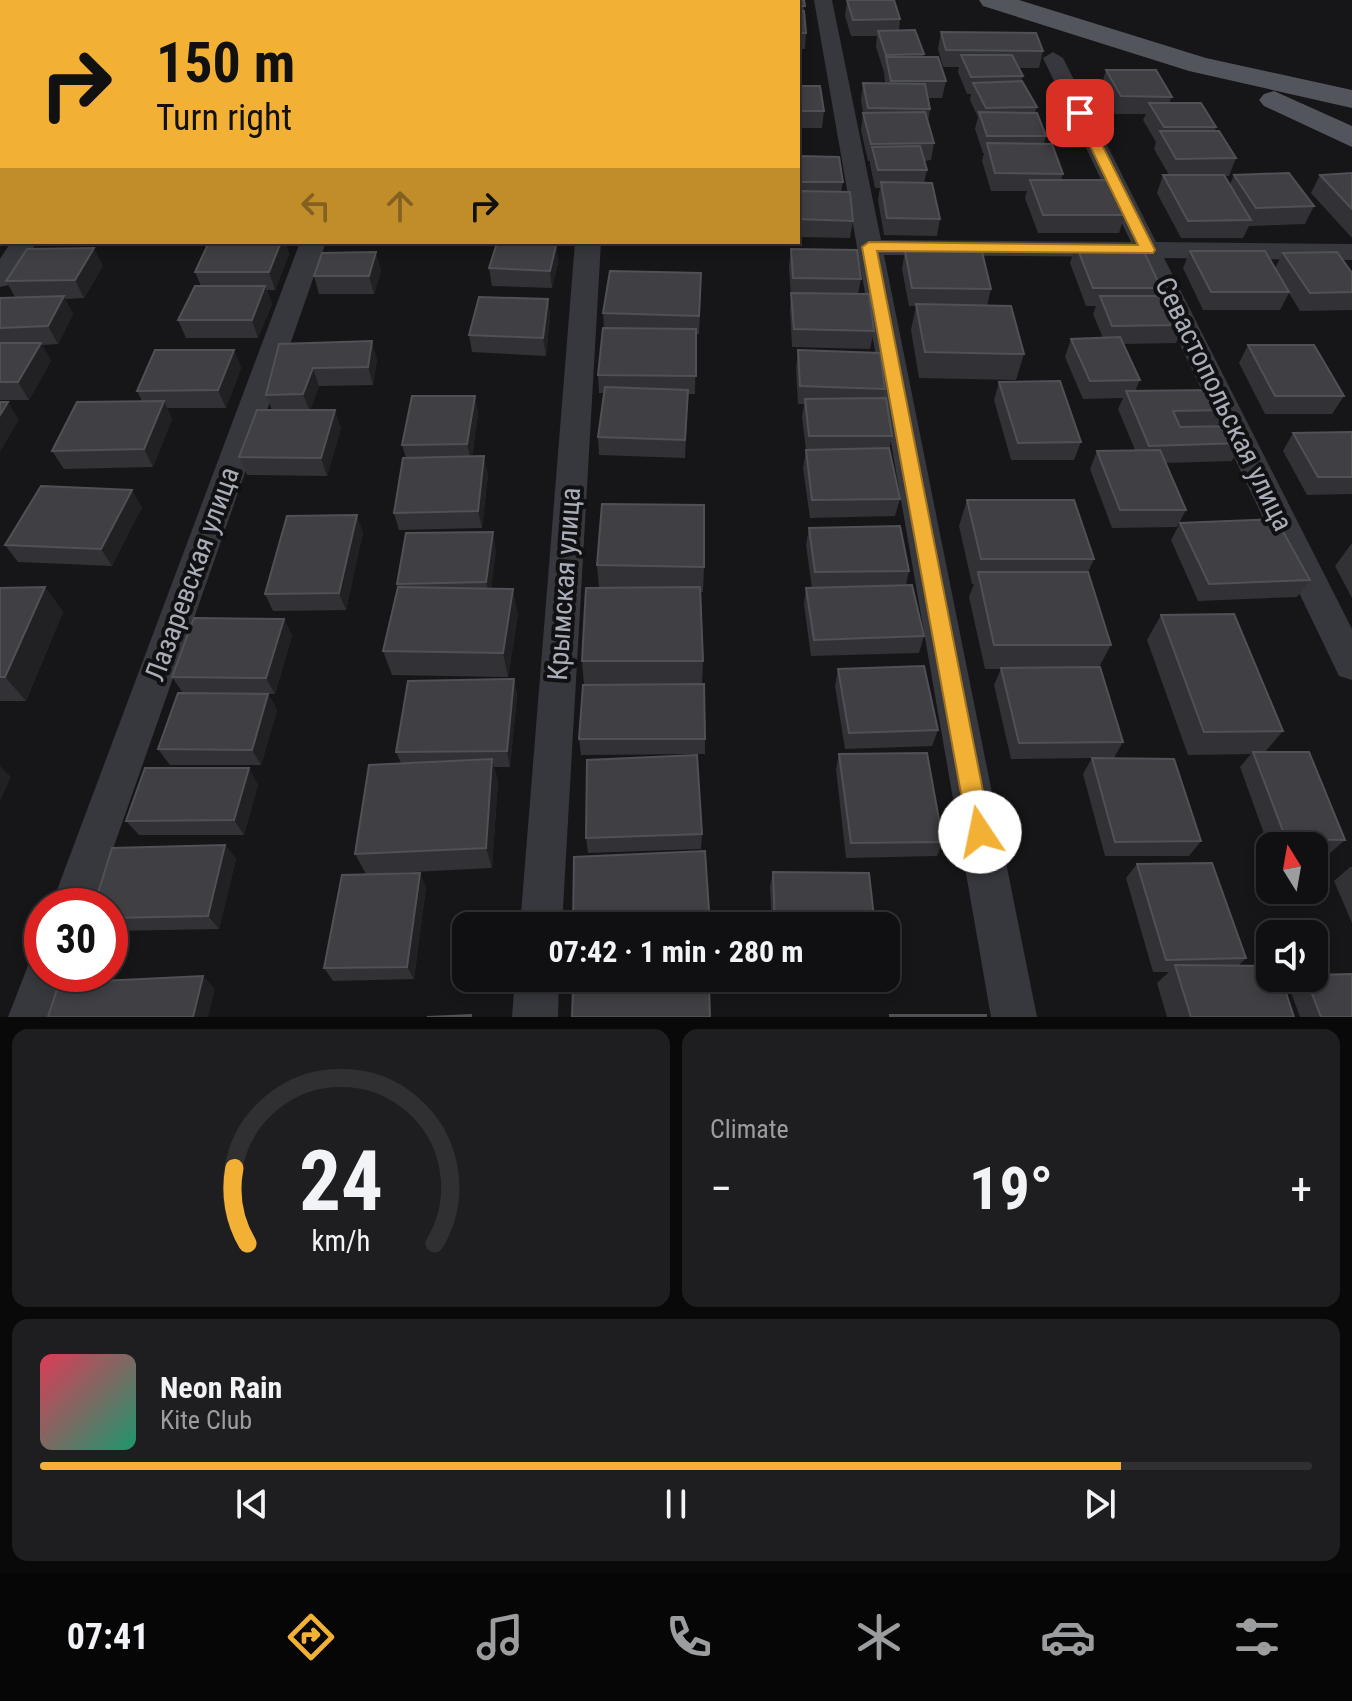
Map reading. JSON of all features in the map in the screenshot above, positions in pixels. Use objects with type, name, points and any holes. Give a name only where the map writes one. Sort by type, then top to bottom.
[{"type":"main road","points":[[992,0],[1199,65],[1352,99]]},
{"type":"main road","points":[[1199,65],[1352,138]]},
{"type":"street","points":[[823,0],[1014,1017]]},
{"type":"street","name":"Севастопольская улица","points":[[1053,58],[1352,665]]},
{"type":"street","points":[[0,279],[23,244]]},
{"type":"street","name":"Лазаревская улица","points":[[79,888],[312,244]]},
{"type":"street","name":"Крымская улица","points":[[542,912],[588,244]]},
{"type":"street","points":[[869,247],[1352,252]]},
{"type":"street","points":[[31,1017],[40,992]]},
{"type":"street","points":[[535,1017],[536,992]]},
{"type":"building","points":[[847,0],[894,0],[900,19],[853,20]]},
{"type":"building","points":[[800,11],[804,11],[806,33],[800,33]]},
{"type":"building","points":[[915,30],[924,54],[886,55],[878,31]]},
{"type":"building","points":[[941,32],[1036,33],[1043,51],[946,50]]},
{"type":"building","points":[[961,55],[1012,55],[1023,76],[971,77]]},
{"type":"building","points":[[886,57],[938,57],[946,81],[891,81]]},
{"type":"building","points":[[1106,70],[1156,70],[1172,97],[1121,96]]},
{"type":"building","points":[[1022,81],[1037,107],[986,108],[973,83]]},
{"type":"building","points":[[863,83],[925,84],[930,109],[868,108]]},
{"type":"building","points":[[800,86],[820,86],[824,111],[800,111]]},
{"type":"building","points":[[1149,103],[1201,103],[1216,127],[1164,127]]},
{"type":"building","points":[[925,112],[934,143],[871,144],[863,113]]},
{"type":"building","points":[[979,112],[1037,113],[1046,136],[987,136]]},
{"type":"building","points":[[1160,131],[1219,131],[1236,158],[1176,159]]},
{"type":"building","points":[[987,143],[1052,144],[1063,174],[995,173]]},
{"type":"building","points":[[920,146],[927,170],[878,170],[872,147]]},
{"type":"building","points":[[800,156],[839,157],[843,182],[800,182]]},
{"type":"building","points":[[1289,173],[1314,206],[1256,208],[1234,175]]},
{"type":"building","points":[[1352,173],[1352,209],[1320,175]]},
{"type":"building","points":[[1163,175],[1224,175],[1251,220],[1188,221]]},
{"type":"building","points":[[1030,180],[1109,180],[1125,215],[1043,215]]},
{"type":"building","points":[[881,182],[932,183],[940,219],[887,218]]},
{"type":"building","points":[[800,191],[850,192],[853,221],[800,219]]},
{"type":"building","points":[[208,244],[280,244],[269,272],[195,272]]},
{"type":"building","points":[[497,244],[556,245],[550,271],[489,268]]},
{"type":"building","points":[[1076,245],[1141,245],[1161,288],[1093,288]]},
{"type":"building","points":[[94,248],[75,280],[6,281],[27,249]]},
{"type":"building","points":[[791,249],[857,250],[861,279],[793,278]]},
{"type":"building","points":[[905,251],[982,252],[991,289],[912,288]]},
{"type":"building","points":[[1190,251],[1265,251],[1289,292],[1211,292]]},
{"type":"building","points":[[376,252],[369,276],[314,276],[322,253]]},
{"type":"building","points":[[1337,252],[1352,273],[1352,292],[1310,293],[1283,253]]},
{"type":"building","points":[[610,271],[701,273],[699,316],[603,313]]},
{"type":"building","points":[[195,286],[265,286],[252,320],[178,320]]},
{"type":"building","points":[[791,293],[869,294],[874,331],[794,329]]},
{"type":"building","points":[[64,296],[48,326],[0,328],[0,298]]},
{"type":"building","points":[[1100,296],[1170,296],[1184,325],[1112,326]]},
{"type":"building","points":[[479,297],[548,299],[543,338],[469,335]]},
{"type":"building","points":[[916,304],[1011,306],[1024,354],[925,352]]},
{"type":"building","points":[[603,328],[696,329],[696,376],[598,375]]},
{"type":"building","points":[[1120,337],[1140,380],[1090,381],[1071,339]]},
{"type":"building","points":[[372,341],[368,367],[313,368],[303,394],[266,395],[279,344]]},
{"type":"building","points":[[0,343],[41,343],[18,382],[0,382]]},
{"type":"building","points":[[1248,345],[1314,345],[1344,396],[1275,396]]},
{"type":"building","points":[[155,350],[234,350],[218,390],[137,391]]},
{"type":"building","points":[[798,350],[880,353],[885,389],[800,386]]},
{"type":"building","points":[[1060,381],[1081,442],[1018,443],[999,382]]},
{"type":"building","points":[[605,387],[688,390],[685,440],[598,437]]},
{"type":"building","points":[[1213,390],[1225,410],[1173,411],[1180,427],[1232,426],[1242,443],[1149,446],[1126,391]]},
{"type":"building","points":[[412,396],[475,396],[467,444],[402,445]]},
{"type":"building","points":[[886,398],[892,436],[809,436],[805,399]]},
{"type":"building","points":[[164,401],[144,449],[52,451],[77,402]]},
{"type":"building","points":[[0,402],[8,402],[0,415]]},
{"type":"building","points":[[257,410],[335,410],[321,458],[239,457]]},
{"type":"building","points":[[1352,432],[1352,477],[1318,477],[1293,433]]},
{"type":"building","points":[[889,448],[900,499],[812,500],[806,450]]},
{"type":"building","points":[[1160,450],[1186,510],[1120,510],[1097,451]]},
{"type":"building","points":[[484,456],[478,511],[394,513],[403,458]]},
{"type":"building","points":[[41,486],[132,490],[101,549],[5,545]]},
{"type":"building","points":[[967,500],[1074,500],[1094,559],[981,559]]},
{"type":"building","points":[[602,504],[704,505],[704,567],[597,565]]},
{"type":"building","points":[[357,515],[339,593],[265,594],[287,516]]},
{"type":"building","points":[[1276,519],[1310,580],[1209,584],[1180,523]]},
{"type":"building","points":[[900,526],[909,571],[815,572],[809,528]]},
{"type":"building","points":[[493,532],[486,582],[397,584],[406,533]]},
{"type":"building","points":[[978,572],[1088,572],[1111,645],[994,645]]},
{"type":"building","points":[[912,585],[924,636],[814,640],[806,588]]},
{"type":"building","points":[[45,587],[5,677],[0,677],[0,588]]},
{"type":"building","points":[[398,587],[513,589],[503,653],[383,651]]},
{"type":"building","points":[[700,587],[703,661],[582,661],[586,588]]},
{"type":"building","points":[[1234,614],[1283,731],[1204,732],[1161,615]]},
{"type":"building","points":[[194,618],[284,619],[266,678],[172,677]]},
{"type":"building","points":[[924,666],[938,730],[849,733],[838,669]]},
{"type":"building","points":[[1100,667],[1123,742],[1019,743],[1001,668]]},
{"type":"building","points":[[514,679],[507,751],[396,752],[408,681]]},
{"type":"building","points":[[704,684],[705,739],[579,739],[583,685]]},
{"type":"building","points":[[178,693],[268,694],[252,750],[158,749]]},
{"type":"building","points":[[1253,752],[1309,752],[1345,840],[1328,840],[1328,832],[1283,832]]},
{"type":"building","points":[[927,753],[943,842],[851,843],[839,754]]},
{"type":"building","points":[[697,755],[702,834],[586,838],[587,760]]},
{"type":"building","points":[[1092,758],[1174,759],[1201,841],[1115,842]]},
{"type":"building","points":[[492,759],[486,848],[355,854],[369,765]]},
{"type":"building","points":[[145,768],[249,768],[234,820],[126,821]]},
{"type":"building","points":[[225,845],[208,916],[128,918],[128,888],[100,888],[112,848]]},
{"type":"building","points":[[705,851],[709,912],[573,912],[574,857]]},
{"type":"building","points":[[1212,863],[1246,958],[1166,960],[1137,864]]},
{"type":"building","points":[[773,872],[869,873],[873,912],[774,912]]},
{"type":"building","points":[[420,873],[407,967],[324,968],[342,875]]},
{"type":"building","points":[[1175,965],[1256,966],[1256,992],[1286,992],[1294,1017],[1191,1017]]},
{"type":"building","points":[[1352,974],[1352,1017],[1321,1017],[1311,992],[1328,992],[1328,975]]},
{"type":"building","points":[[203,976],[193,1017],[48,1017],[56,992],[128,992],[128,980]]},
{"type":"building","points":[[573,992],[709,992],[710,1017],[572,1017]]},
{"type":"building","points":[[471,1015],[471,1017],[427,1017]]},
{"type":"building","points":[[986,1015],[986,1017],[890,1017]]},
{"type":"route","points":[[980,832],[869,247],[1148,250],[1080,113]]}]
